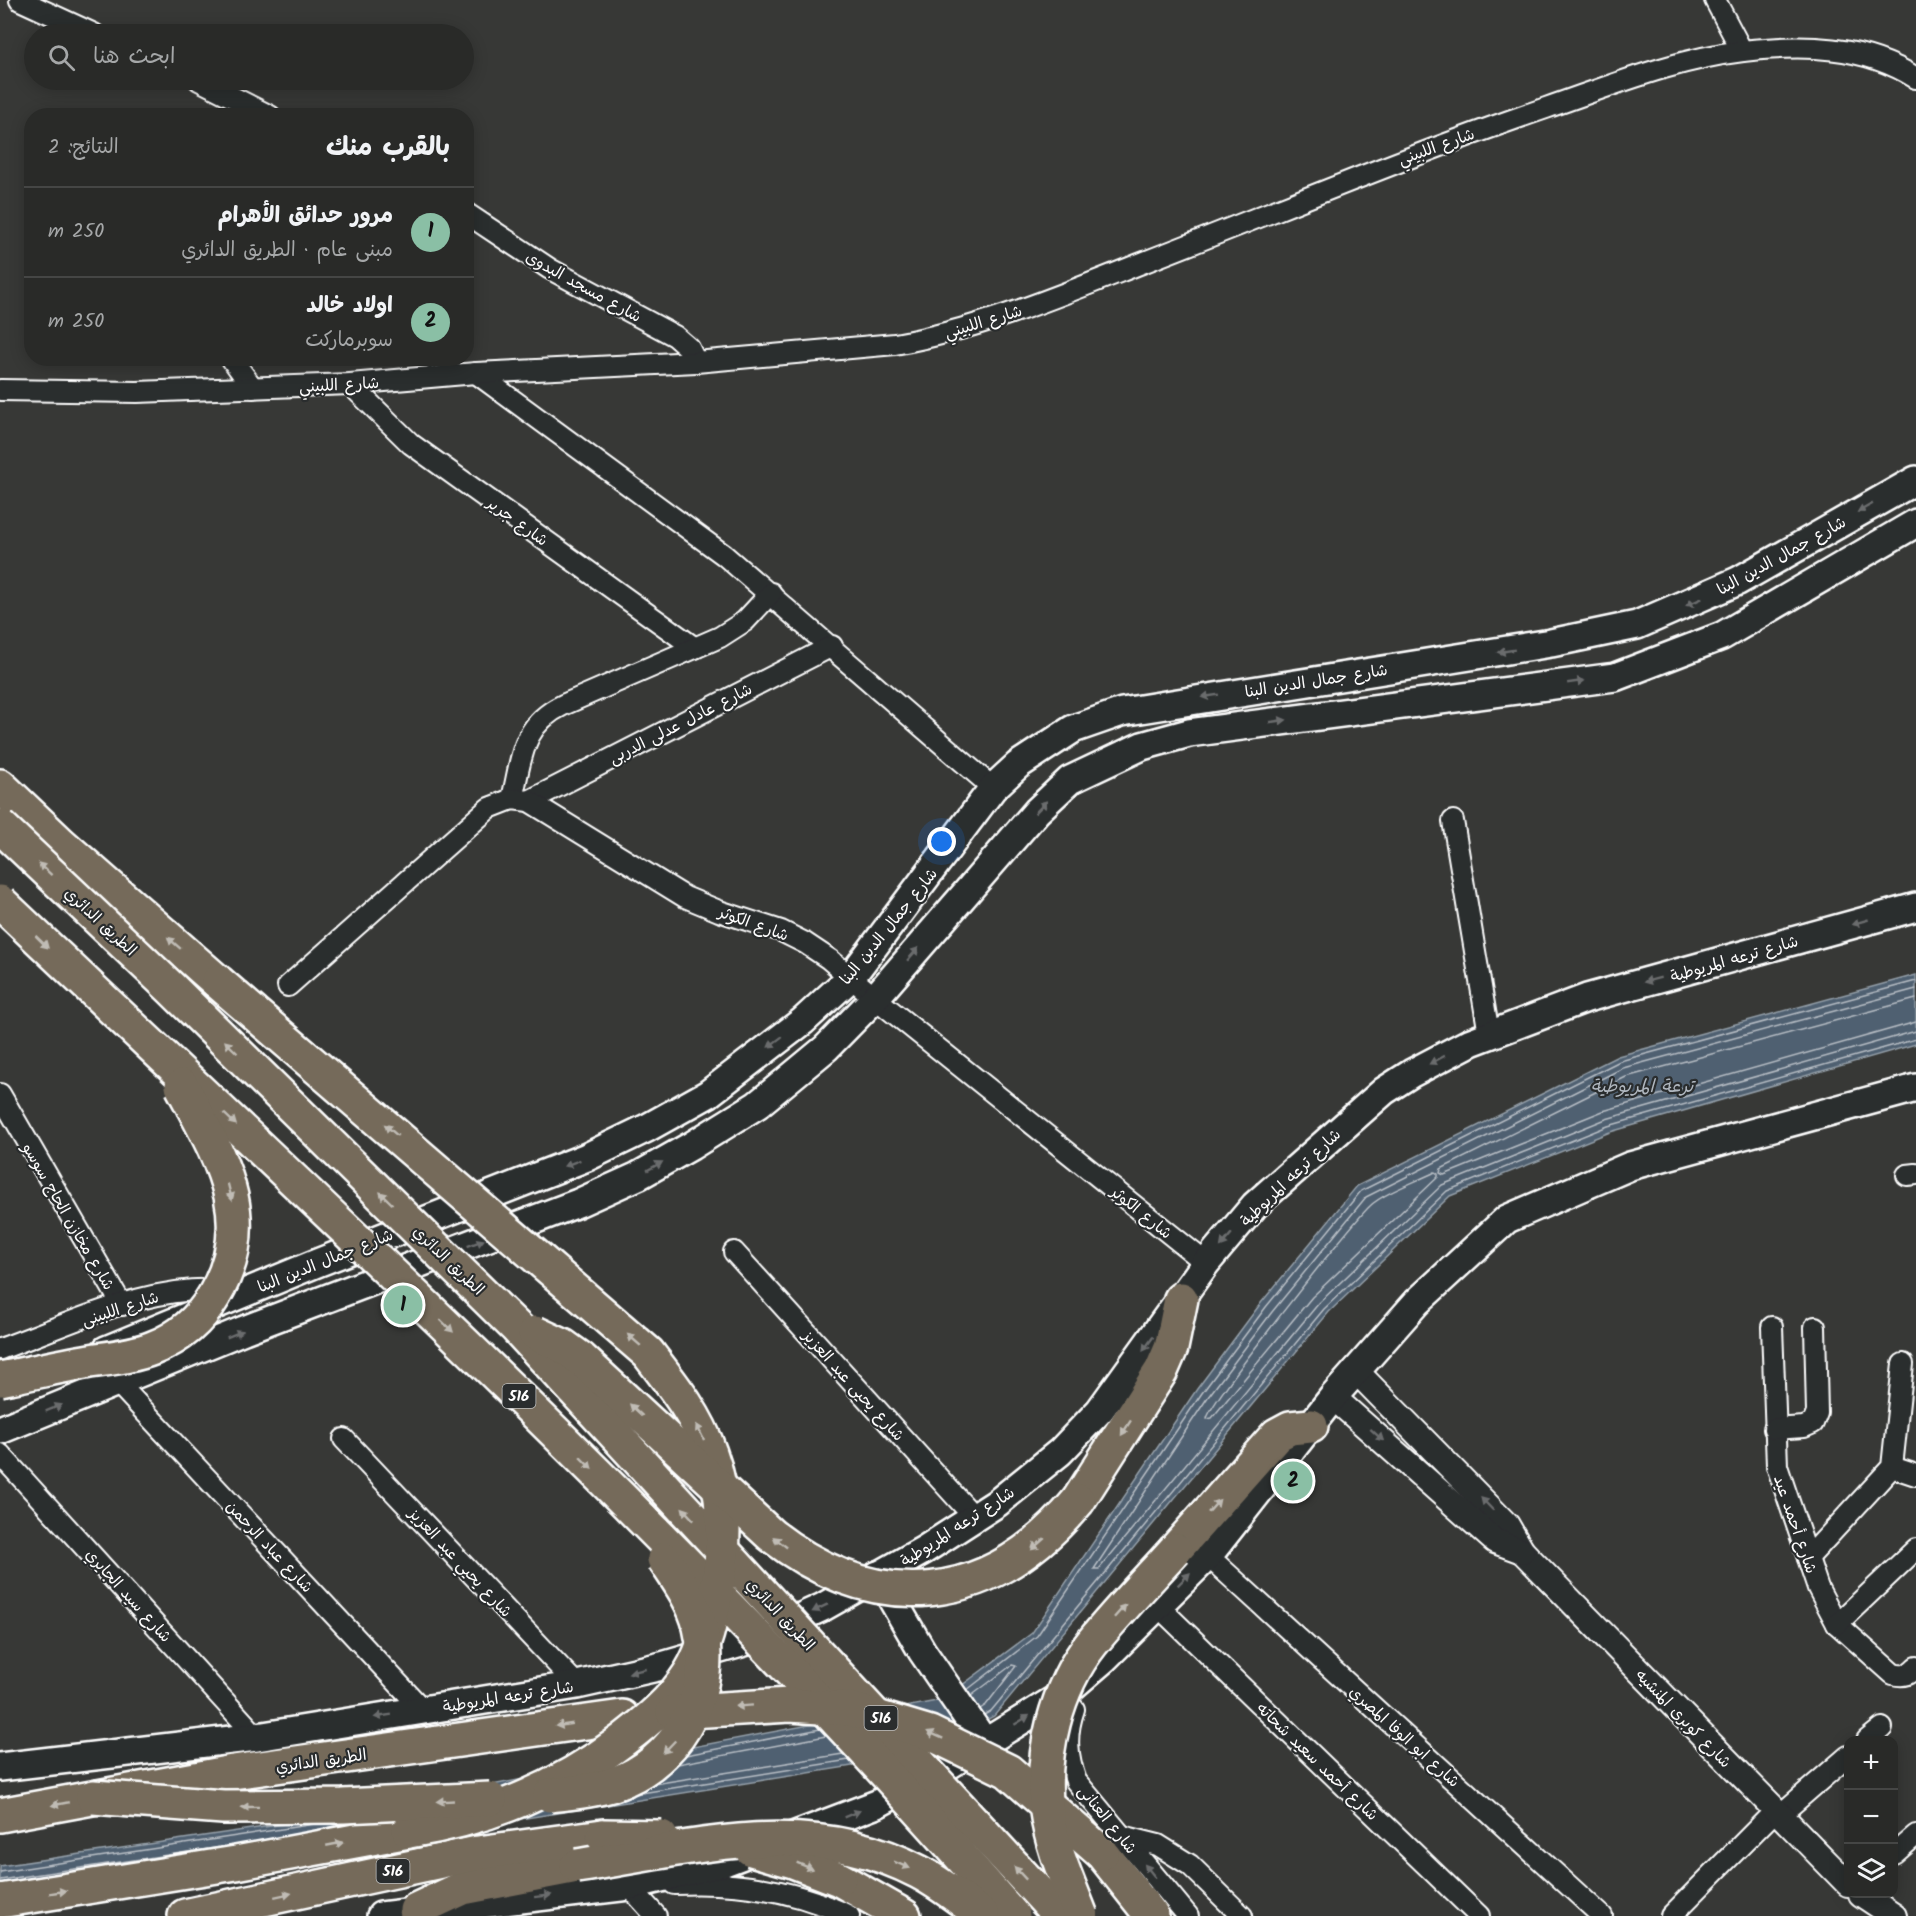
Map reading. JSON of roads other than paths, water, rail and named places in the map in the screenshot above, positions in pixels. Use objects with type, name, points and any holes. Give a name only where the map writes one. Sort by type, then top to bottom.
[{"type":"highway","points":[[0,786],[60,844],[648,1353],[685,1401],[710,1453],[722,1505],[722,1559],[704,1643],[691,1671],[673,1697],[651,1720],[602,1755],[529,1798],[440,1826],[236,1863],[0,1901]]},
{"type":"highway","name":"الطريق الدائري","points":[[0,826],[171,987],[517,1328],[1060,1916]]},
{"type":"highway","name":"الطريق الدائري","points":[[0,902],[443,1322],[719,1594],[1013,1916]]},
{"type":"highway","points":[[1,1356],[120,1356],[151,1349],[177,1337],[207,1307],[226,1275],[235,1241],[233,1204],[225,1171],[170,1064]]},
{"type":"highway","points":[[517,1328],[563,1346],[580,1359],[771,1535],[799,1556],[830,1572],[862,1584],[897,1589],[932,1588],[966,1581],[988,1573],[1029,1551],[1055,1528],[1078,1501],[1161,1371],[1171,1348],[1181,1299]]},
{"type":"highway","points":[[1081,1916],[1057,1855],[1047,1811],[1046,1767],[1053,1724],[1068,1682],[1091,1644],[1277,1435],[1290,1428],[1311,1426]]},
{"type":"highway","points":[[93,1797],[223,1807],[343,1806],[548,1796],[597,1788],[626,1779],[652,1763],[674,1742],[685,1725],[701,1688],[704,1658],[700,1627],[687,1594],[631,1507]]},
{"type":"highway","name":"الطريق الدائري","points":[[0,1815],[233,1772],[622,1717],[750,1706],[850,1709],[930,1733],[1008,1771],[1102,1852],[1152,1916]]},
{"type":"highway","name":"516","points":[[184,1916],[478,1853],[603,1836],[696,1839],[745,1848],[793,1861],[839,1879],[904,1916]]},
{"type":"highway","points":[[416,1910],[463,1888],[577,1866],[770,1837],[821,1840],[872,1852],[919,1872],[983,1916]]},
{"type":"main road","name":"شارع جمال الدين البنا","points":[[0,1396],[244,1292],[587,1157],[647,1128],[708,1094],[803,1021],[851,976],[993,788],[1018,765],[1073,729],[1122,712],[1518,649],[1637,625],[1738,581],[1916,480]]},
{"type":"main road","name":"شارع جمال الدين البنا","points":[[0,1430],[117,1382],[578,1203],[638,1176],[757,1105],[826,1048],[875,998],[1045,804],[1070,780],[1142,746],[1189,733],[1615,677],[1722,636],[1916,523]]},
{"type":"main road","name":"شارع ترعه المريوطية","points":[[0,1767],[257,1737],[578,1685],[748,1641],[824,1607],[975,1518],[1060,1452],[1100,1410],[1206,1263],[1256,1205],[1384,1091],[1412,1073],[1489,1034],[1587,998],[1916,907]]},
{"type":"main road","points":[[803,1021],[826,1048]]},
{"type":"main road","points":[[381,1916],[629,1886],[723,1863],[794,1838],[877,1804],[980,1737],[1062,1695],[1086,1674],[1208,1556],[1355,1370],[1417,1302],[1507,1219],[1630,1166],[1916,1088]]},
{"type":"main road","points":[[878,1575],[938,1675],[980,1737]]},
{"type":"street","points":[[20,0],[72,24]]},
{"type":"street","points":[[1715,0],[1742,51]]},
{"type":"street","name":"شارع اللبيني","points":[[0,390],[137,392],[350,384],[476,373],[696,362],[866,348],[925,339],[980,324],[1204,239],[1423,150],[1632,78],[1742,51],[1793,47],[1850,51],[1899,67],[1916,78]]},
{"type":"street","points":[[219,90],[254,108]]},
{"type":"street","name":"شارع مسجد البدوى","points":[[474,218],[550,269],[675,336],[688,348],[696,362]]},
{"type":"street","points":[[237,366],[253,388]]},
{"type":"street","points":[[476,373],[724,555],[771,593],[993,788]]},
{"type":"street","name":"شارع جرير","points":[[350,384],[411,444],[695,648]]},
{"type":"street","points":[[288,986],[489,808],[520,800],[525,742],[530,730],[539,719],[563,705],[720,637],[745,621],[771,593]]},
{"type":"street","name":"شارع عادل عدلى الدربى","points":[[520,800],[832,646]]},
{"type":"street","name":"شارع الكوثر","points":[[520,800],[685,897],[719,911],[781,931],[805,943],[851,976],[875,998],[1206,1263]]},
{"type":"street","points":[[1453,821],[1489,1034]]},
{"type":"street","name":"شارع مخازن الحاج سوسو","points":[[0,1094],[122,1305]]},
{"type":"street","name":"شارع يحيى عبد العزيز","points":[[734,1252],[975,1518]]},
{"type":"street","name":"شارع اللبينى","points":[[1,1356],[122,1305],[168,1292],[206,1289],[244,1292]]},
{"type":"street","name":"شارع أحمد عيد","points":[[1772,1327],[1777,1466],[1818,1588],[1837,1624],[1893,1674],[1901,1676],[1913,1670]]},
{"type":"street","points":[[1774,1429],[1804,1427],[1813,1423],[1817,1413],[1815,1327]]},
{"type":"street","points":[[1808,1558],[1892,1467],[1903,1364]]},
{"type":"street","name":"شارع كوبرى المنشيه","points":[[1355,1370],[1508,1525],[1522,1551],[1844,1880]]},
{"type":"street","name":"شارع عباد الرحمن","points":[[117,1382],[423,1710]]},
{"type":"street","name":"شارع كوبرى المنشيه","points":[[1333,1397],[1495,1541],[1522,1551]]},
{"type":"street","name":"شارع يحيي عبد العزيز","points":[[344,1439],[578,1685]]},
{"type":"street","name":"شارع سيد الجايري","points":[[0,1454],[257,1737]]},
{"type":"street","points":[[1892,1467],[1916,1475]]},
{"type":"street","points":[[1837,1624],[1916,1549]]},
{"type":"street","name":"شارع ابو الوفا المصري","points":[[1208,1556],[1602,1916]]},
{"type":"street","name":"شارع أحمد سعيد شحاته","points":[[1158,1606],[1479,1916]]},
{"type":"street","name":"شارع العنانى","points":[[1086,1674],[1068,1728],[1068,1755],[1076,1780],[1188,1916]]},
{"type":"street","points":[[1684,1912],[1777,1813],[1844,1759]]},
{"type":"street","points":[[1898,1850],[1916,1835]]},
{"type":"street","points":[[1122,1836],[1158,1845],[1190,1864],[1242,1916]]},
{"type":"street","points":[[629,1886],[709,1882],[769,1889],[828,1905],[849,1916]]},
{"type":"street","points":[[629,1886],[656,1916]]},
{"type":"street","points":[[1868,1898],[1894,1916]]},
{"type":"water","name":"ترعة المريوطية","points":[[1916,975],[1916,1044],[1610,1132],[1450,1196],[1329,1312],[994,1716],[921,1755],[0,1902],[0,1866],[285,1824],[942,1700],[1032,1633],[1197,1389],[1261,1303],[1357,1186],[1618,1056]]},
{"type":"place","name":"مرور حدائق الأهرام","points":[[403,1305]]},
{"type":"place","name":"اولاد خالد","points":[[1293,1481]]}]
